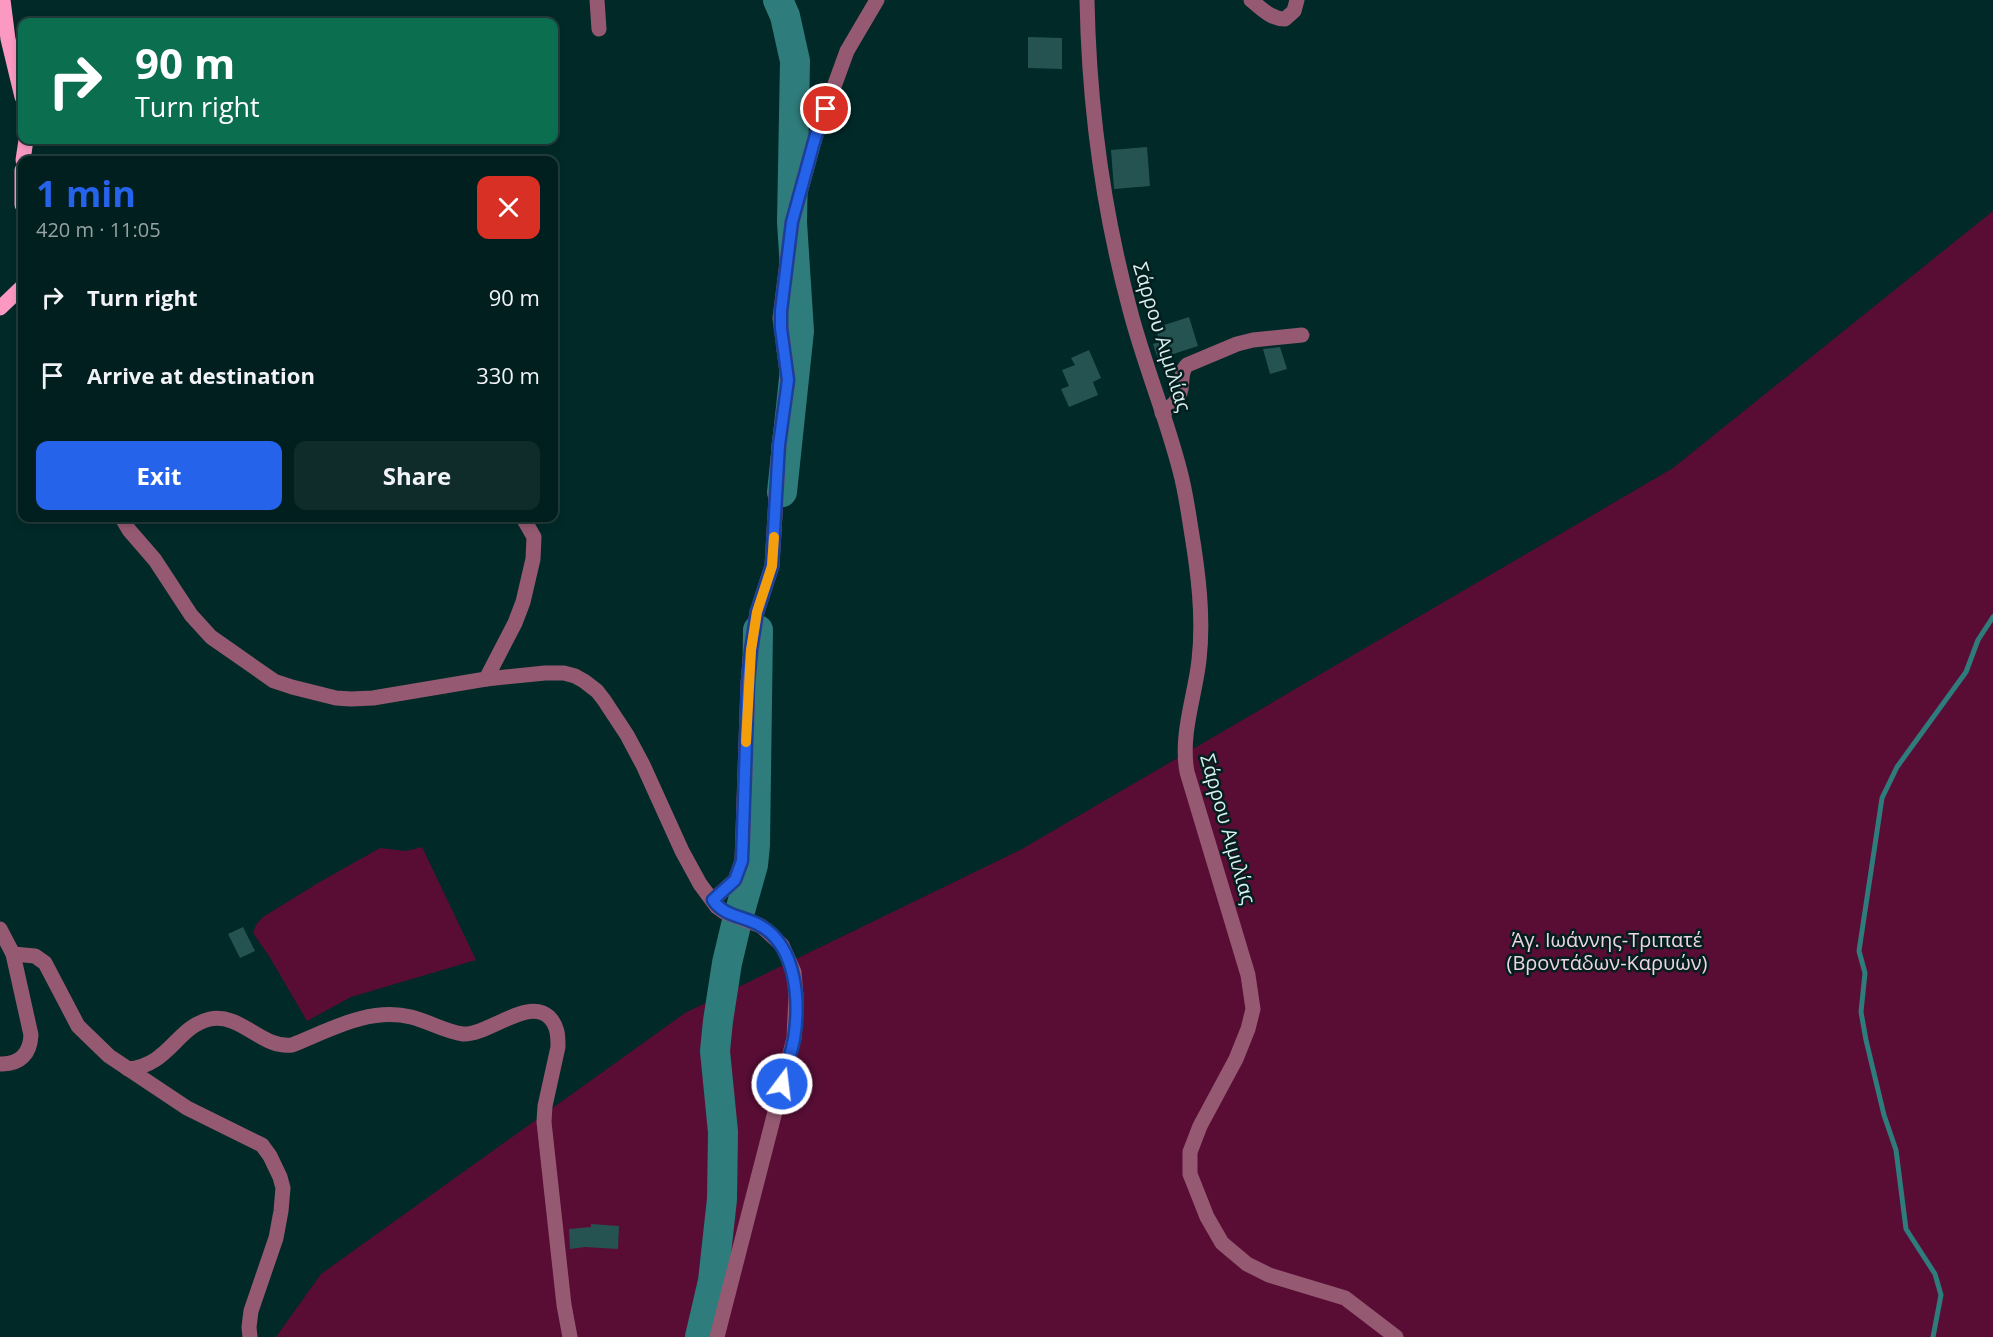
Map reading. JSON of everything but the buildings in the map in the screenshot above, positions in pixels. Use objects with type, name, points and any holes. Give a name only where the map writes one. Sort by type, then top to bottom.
[{"type":"main road","points":[[3,0],[8,39],[18,80]]},
{"type":"main road","points":[[0,308],[18,291]]},
{"type":"street","points":[[597,0],[599,29]]},
{"type":"street","points":[[713,900],[735,880],[742,861],[751,650],[757,612],[772,566],[779,445],[788,380],[780,318],[792,222],[815,138],[838,73],[847,51],[877,0]]},
{"type":"street","name":"Σάρρου Αιμιλίας","points":[[1087,0],[1088,52],[1098,147],[1117,260],[1136,332],[1181,473],[1191,529],[1200,610],[1199,658],[1188,723],[1185,760],[1190,784],[1248,975],[1253,1009],[1243,1043],[1194,1140],[1189,1162],[1190,1174],[1216,1236],[1238,1257],[1269,1275],[1345,1298],[1396,1337]]},
{"type":"street","points":[[1251,0],[1277,19],[1285,19],[1294,12],[1297,0]]},
{"type":"street","points":[[1162,413],[1178,399],[1183,370],[1187,365],[1237,344],[1302,335]]},
{"type":"street","points":[[124,522],[155,560],[190,615],[223,646],[274,681],[305,691],[351,699],[373,698],[486,679],[545,673],[564,673],[575,676],[597,691],[614,715],[635,750],[682,851],[700,884],[717,907],[724,912],[761,926],[782,945],[794,972],[796,996],[794,1038],[717,1337]]},
{"type":"street","points":[[486,679],[515,623],[523,602],[533,559],[534,537],[525,522]]},
{"type":"street","points":[[0,929],[13,954],[29,1022],[30,1044],[23,1058],[18,1062],[11,1065],[0,1064]]},
{"type":"street","points":[[13,954],[35,956],[45,963],[78,1026],[103,1052],[187,1108],[262,1144],[270,1156],[283,1188],[281,1211],[276,1238],[251,1311],[250,1337]]},
{"type":"street","points":[[128,1069],[148,1065],[160,1058],[194,1027],[210,1019],[232,1021],[275,1045],[284,1046],[292,1045],[350,1021],[376,1015],[405,1015],[462,1034],[484,1029],[528,1011],[545,1014],[557,1029],[558,1038],[544,1122],[564,1305],[570,1337]]},
{"type":"green space","name":"Άγ. Ιωάννης-Τριπατέ (Βροντάδων-Καρυών)","points":[[1993,211],[1993,1337],[276,1337],[321,1274],[685,1013],[1022,849],[1673,468]]},
{"type":"green space","points":[[422,847],[476,960],[351,997],[307,1021],[253,933],[256,925],[263,917],[380,848],[406,851]]},
{"type":"waterway","points":[[778,0],[785,16],[795,61],[792,222],[799,331],[782,492]]},
{"type":"waterway","points":[[1933,1337],[1941,1295],[1935,1274],[1906,1229],[1896,1150],[1884,1115],[1861,1012],[1865,973],[1859,951],[1882,798],[1897,767],[1966,672],[1978,640],[1993,617]]},
{"type":"waterway","points":[[700,1337],[713,1281],[722,1199],[723,1132],[715,1051],[718,1021],[727,963],[753,865],[755,845],[758,630]]},
{"type":"slow traffic","points":[[746,742],[751,650],[757,612],[772,566],[774,537]]},
{"type":"route","points":[[782,1084],[794,1038],[796,996],[794,972],[782,945],[772,934],[761,926],[724,912],[713,900],[735,880],[742,861],[751,650],[757,612],[772,566],[779,445],[788,380],[781,311],[792,222],[815,138],[826,109]]}]
